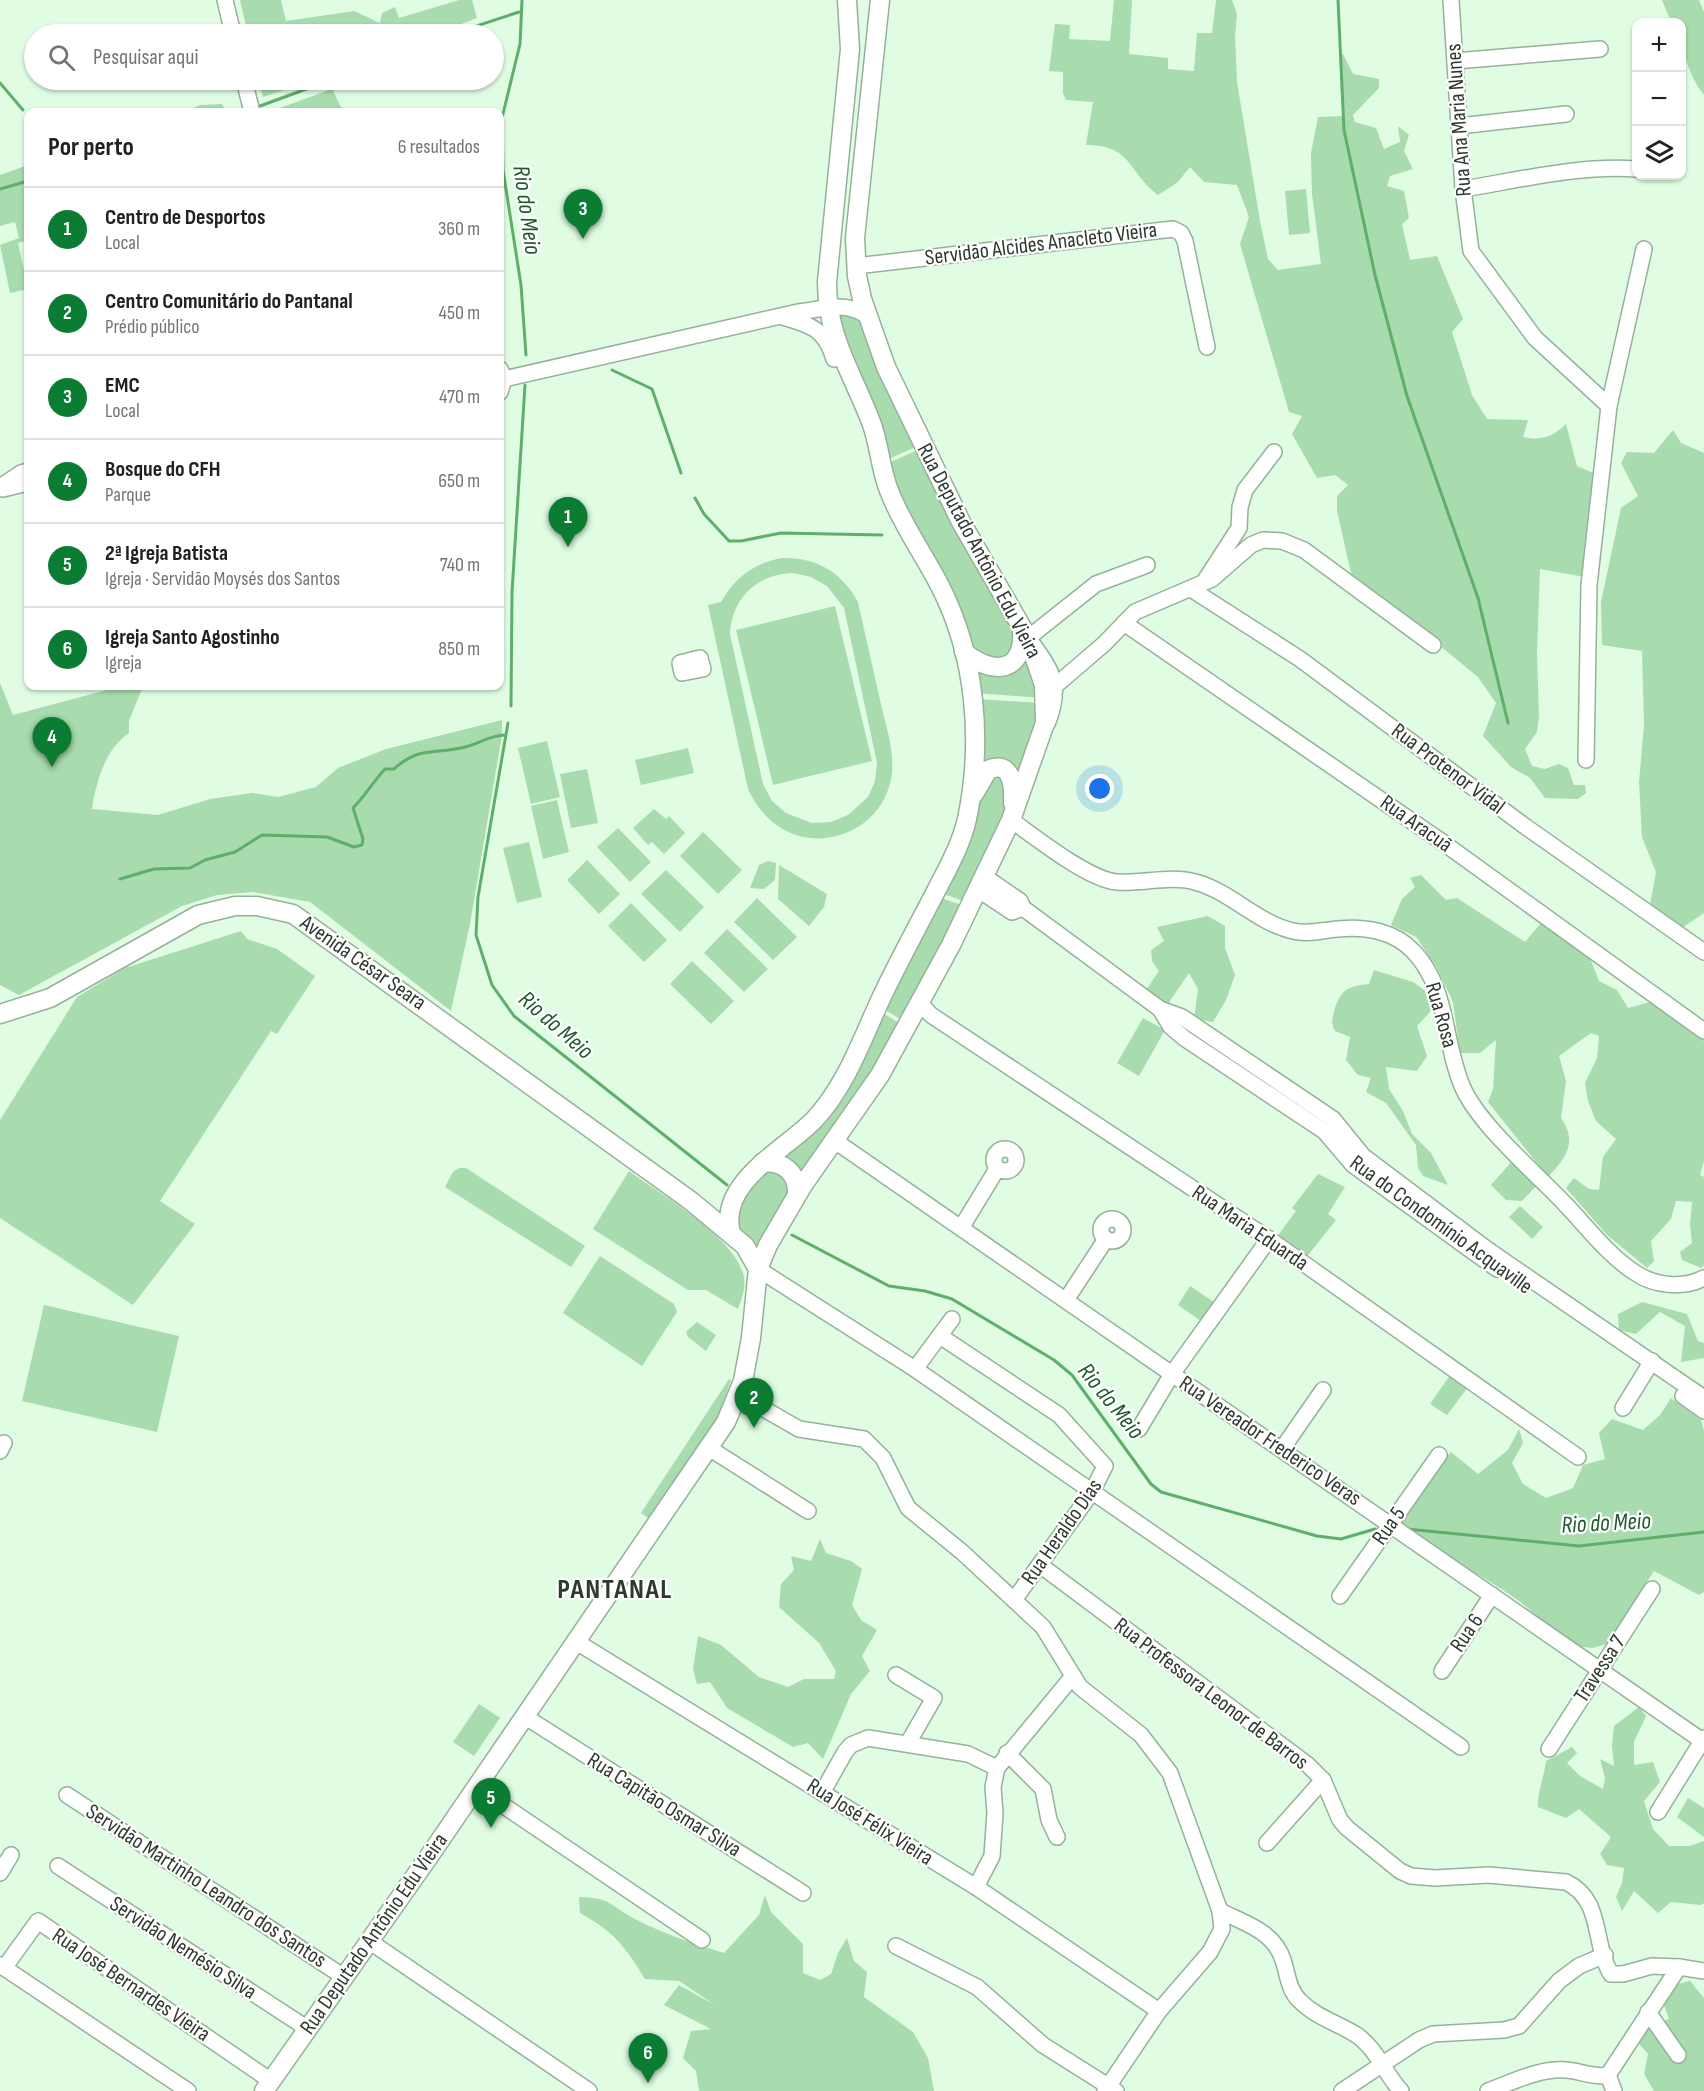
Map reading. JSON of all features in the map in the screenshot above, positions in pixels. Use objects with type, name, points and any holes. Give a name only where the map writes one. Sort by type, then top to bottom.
[{"type":"main road","points":[[845,0],[837,108],[819,240],[830,245],[855,238]]},
{"type":"main road","name":"Rua Deputado Antônio Edu Vieira","points":[[797,1194],[880,1076],[982,883],[1012,817],[1043,733],[1046,710],[1044,685],[1025,632],[961,522],[898,395],[866,315],[856,266],[855,238],[880,0]]},
{"type":"main road","points":[[731,1233],[729,1220],[732,1204],[742,1185],[762,1164],[814,1120],[845,1075],[954,856],[964,831],[969,804],[974,721],[964,652],[946,601],[889,493],[875,433],[823,314],[830,245]]},
{"type":"main road","points":[[964,652],[978,663],[989,667],[1011,664],[1018,657],[1025,632]]},
{"type":"main road","points":[[969,804],[988,770],[1000,767],[1009,772],[1013,780],[1012,817]]},
{"type":"main road","name":"Avenida César Seara","points":[[0,1014],[50,998],[198,915],[235,906],[276,909],[293,914],[691,1201],[745,1246],[758,1269]]},
{"type":"main road","points":[[745,1246],[768,1245],[797,1194],[794,1176],[786,1167],[775,1163],[762,1164]]},
{"type":"main road","name":"Avenida César Seara","points":[[691,1201],[719,1208],[732,1204]]},
{"type":"main road","name":"Rua Deputado Antônio Edu Vieira","points":[[267,2086],[476,1787],[726,1422],[738,1394],[748,1355],[758,1269],[768,1245]]},
{"type":"street","points":[[225,0],[231,24]]},
{"type":"street","name":"Rua Ana Maria Nunes","points":[[1451,0],[1468,241],[1476,261],[1535,338],[1609,406]]},
{"type":"street","points":[[1455,61],[1600,49]]},
{"type":"street","points":[[246,90],[251,108]]},
{"type":"street","points":[[1459,126],[1566,114]]},
{"type":"street","points":[[1463,189],[1572,171],[1602,168],[1632,169]]},
{"type":"street","name":"Servidão Alcides Anacleto Vieira","points":[[856,266],[1173,229],[1181,233],[1185,241],[1207,347]]},
{"type":"street","points":[[1586,760],[1590,585],[1609,406],[1644,249]]},
{"type":"street","points":[[783,317],[820,317],[823,314],[850,307],[866,315]]},
{"type":"street","points":[[504,379],[798,312],[823,314]]},
{"type":"street","points":[[783,317],[811,325],[829,341],[843,379],[851,393],[866,410]]},
{"type":"street","points":[[1056,686],[1142,607],[1191,589],[1239,528],[1240,507],[1245,490],[1274,452]]},
{"type":"street","points":[[0,488],[24,472]]},
{"type":"street","points":[[0,488],[24,484]]},
{"type":"street","points":[[1205,573],[1251,545],[1263,540],[1282,540],[1294,544],[1317,558],[1433,645]]},
{"type":"street","points":[[1043,733],[1055,701],[1056,686],[1048,667],[1025,632],[1096,584],[1147,565]]},
{"type":"street","name":"Rua Protenor Vidal","points":[[1191,589],[1300,659],[1526,827],[1704,952]]},
{"type":"street","name":"Rua Aracuã","points":[[1124,623],[1445,844],[1704,1031]]},
{"type":"street","name":"Rua Rosa","points":[[1012,817],[1086,870],[1114,882],[1176,879],[1194,881],[1286,930],[1306,934],[1366,928],[1399,940],[1412,949],[1431,975],[1442,1006],[1449,1042],[1464,1089],[1495,1130],[1611,1252],[1634,1272],[1653,1282],[1668,1285],[1704,1278]]},
{"type":"street","name":"Rua do Condomínio Acquaville","points":[[982,883],[1012,912],[1023,908],[1160,1009],[1171,1028],[1184,1038],[1262,1082],[1329,1125],[1353,1165],[1405,1195],[1553,1300],[1649,1365],[1704,1398]]},
{"type":"street","name":"Rua Maria Eduarda","points":[[920,1003],[931,1014],[1269,1239],[1578,1457]]},
{"type":"street","name":"Rua Vereador Frederico Veras","points":[[835,1141],[1703,1740]]},
{"type":"street","points":[[960,1227],[998,1169]]},
{"type":"street","points":[[1066,1300],[1106,1239]]},
{"type":"street","points":[[1140,1429],[1172,1374],[1269,1239]]},
{"type":"street","points":[[758,1269],[915,1369],[1461,1747]]},
{"type":"street","points":[[915,1369],[952,1319]]},
{"type":"street","name":"Rua Heraldo Dias","points":[[940,1336],[1059,1415],[1104,1462],[1106,1470],[1092,1492],[1014,1600]]},
{"type":"street","points":[[1623,1408],[1649,1365]]},
{"type":"street","name":"Rua do Condomínio Acquaville","points":[[1649,1365],[1704,1411]]},
{"type":"street","points":[[1282,1449],[1323,1390]]},
{"type":"street","points":[[738,1394],[799,1429],[864,1439],[883,1458],[908,1508],[962,1552],[1050,1636],[1072,1676],[1087,1694],[1141,1735],[1170,1773],[1220,1911],[1222,1929],[1217,1941],[1159,2011],[1110,2089],[1043,2045],[977,1987],[896,1946]]},
{"type":"street","points":[[709,1448],[808,1511]]},
{"type":"street","name":"Rua 5","points":[[1340,1596],[1438,1455]]},
{"type":"street","name":"Rua Professora Leonor de Barros","points":[[1041,1565],[1308,1765],[1323,1780],[1340,1820],[1347,1828],[1400,1870],[1411,1876],[1435,1878],[1490,1875],[1548,1879],[1576,1887],[1595,1915],[1611,1974],[1617,1975],[1652,1966],[1679,1967]]},
{"type":"street","name":"Travessa 7","points":[[1549,1749],[1652,1589]]},
{"type":"street","name":"Rua 6","points":[[1442,1671],[1492,1595]]},
{"type":"street","name":"Rua José Félix Vieira","points":[[575,1641],[976,1887],[1159,2011]]},
{"type":"street","points":[[896,1675],[934,1698],[908,1743]]},
{"type":"street","points":[[976,1887],[992,1856],[995,1813],[993,1787],[997,1768],[1072,1676]]},
{"type":"street","name":"Rua Capitão Osmar Silva","points":[[524,1716],[803,1893]]},
{"type":"street","points":[[822,1793],[851,1745],[868,1738],[968,1754],[997,1768]]},
{"type":"street","points":[[1658,1812],[1703,1740]]},
{"type":"street","points":[[1007,1753],[1043,1789],[1048,1820],[1057,1837]]},
{"type":"street","points":[[1268,1843],[1323,1780]]},
{"type":"street","points":[[476,1787],[702,1940]]},
{"type":"street","name":"Servidão Martinho Leandro dos Santos","points":[[68,1795],[344,1977]]},
{"type":"street","points":[[0,1873],[11,1855]]},
{"type":"street","name":"Servidão Nemésio Silva","points":[[58,1866],[308,2029]]},
{"type":"street","points":[[1220,1911],[1258,1928],[1269,1938],[1277,1947],[1287,1979],[1299,2001],[1334,2025],[1355,2034],[1370,2048],[1401,2091]]},
{"type":"street","name":"Rua José Bernardes Vieira","points":[[2,1967],[38,1921],[267,2086]]},
{"type":"street","points":[[369,1941],[589,2091]]},
{"type":"street","points":[[1342,2091],[1419,2040],[1433,2034],[1504,2030],[1519,2026],[1559,1981],[1579,1966],[1605,1955]]},
{"type":"street","points":[[2,1967],[188,2091]]},
{"type":"street","points":[[1488,2091],[1542,2072],[1566,2070],[1602,2077],[1608,2076],[1679,1967],[1704,1971]]},
{"type":"street","points":[[1648,2012],[1678,2055]]},
{"type":"street","points":[[1608,2076],[1614,2091]]},
{"type":"green space","points":[[240,0],[281,0],[286,21],[354,11],[380,23],[382,13],[395,7],[399,18],[459,0],[472,0],[477,18],[461,24],[246,24]]},
{"type":"green space","points":[[1114,0],[1132,0],[1129,54],[1168,58],[1168,69],[1194,71],[1197,33],[1212,33],[1216,0],[1232,0],[1237,14],[1235,36],[1237,82],[1260,221],[1268,259],[1278,270],[1321,264],[1312,194],[1311,153],[1318,117],[1343,116],[1339,55],[1343,54],[1353,74],[1379,79],[1379,88],[1353,115],[1355,122],[1376,128],[1384,149],[1400,142],[1398,126],[1409,135],[1404,151],[1413,169],[1390,176],[1387,186],[1404,191],[1409,218],[1402,224],[1410,260],[1437,256],[1463,319],[1452,332],[1472,395],[1487,419],[1528,420],[1523,437],[1546,437],[1566,424],[1577,466],[1598,475],[1585,577],[1540,569],[1537,653],[1539,717],[1537,732],[1525,749],[1532,766],[1545,769],[1559,764],[1568,768],[1574,785],[1585,785],[1586,793],[1578,799],[1545,798],[1530,778],[1511,767],[1483,736],[1496,703],[1478,677],[1351,573],[1337,511],[1337,496],[1348,485],[1335,475],[1317,478],[1292,434],[1302,416],[1289,412],[1240,244],[1249,217],[1237,185],[1204,182],[1190,167],[1178,182],[1158,195],[1121,154],[1101,146],[1086,145],[1093,102],[1066,100],[1063,93],[1063,72],[1049,71],[1055,24],[1070,25],[1069,39],[1110,41]]},
{"type":"green space","points":[[1662,0],[1699,0],[1704,12],[1704,95],[1693,78],[1687,61],[1686,18],[1669,18]]},
{"type":"green space","points":[[261,90],[284,90],[263,97]]},
{"type":"green space","points":[[332,90],[343,108],[280,108]]},
{"type":"green space","points":[[222,104],[224,108],[193,108],[200,105]]},
{"type":"green space","points":[[24,166],[24,241],[18,243],[24,271],[24,290],[10,293],[0,245],[19,238],[15,222],[0,226],[0,175]]},
{"type":"green space","points":[[1306,189],[1310,233],[1289,235],[1285,191]]},
{"type":"green space","points":[[833,309],[864,318],[920,445],[884,461]]},
{"type":"green space","points":[[1673,430],[1681,443],[1704,453],[1704,913],[1682,928],[1650,905],[1656,872],[1642,837],[1639,782],[1644,726],[1642,651],[1602,645],[1601,602],[1621,508],[1638,496],[1621,463],[1627,452],[1654,453]]},
{"type":"green space","points":[[922,448],[1020,644],[1003,664],[971,650],[884,465]]},
{"type":"green space","points":[[794,558],[817,564],[827,568],[852,591],[858,602],[890,740],[892,772],[886,795],[867,820],[855,829],[836,836],[809,838],[780,828],[765,815],[748,789],[708,605],[721,602],[732,585],[746,572],[772,560]],"holes":[[[793,573],[811,577],[827,586],[844,608],[877,763],[875,781],[868,797],[848,815],[831,822],[812,823],[786,813],[772,801],[763,784],[730,634],[732,621],[741,599],[758,583],[780,574]]]},
{"type":"green space","points":[[835,606],[872,761],[773,785],[736,630]]},
{"type":"green space","points":[[1027,641],[1043,698],[974,693],[977,666],[989,670]]},
{"type":"green space","points":[[0,683],[13,715],[107,690],[141,690],[129,721],[129,733],[114,748],[103,767],[92,809],[158,815],[210,799],[252,793],[278,797],[316,787],[338,768],[386,749],[502,720],[502,735],[470,924],[451,1011],[310,902],[253,892],[217,895],[182,906],[19,995],[0,985]]},
{"type":"green space","points":[[975,699],[1043,703],[1017,777],[983,770]]},
{"type":"green space","points":[[547,741],[560,797],[531,804],[518,748]]},
{"type":"green space","points":[[688,748],[694,773],[641,785],[635,760]]},
{"type":"green space","points":[[587,769],[598,823],[571,828],[560,774]]},
{"type":"green space","points":[[998,771],[1011,796],[970,903],[937,892],[975,803]]},
{"type":"green space","points":[[557,800],[569,852],[543,859],[531,806]]},
{"type":"green space","points":[[654,809],[666,819],[669,816],[685,833],[664,854],[652,842],[648,845],[633,828]]},
{"type":"green space","points":[[618,828],[651,862],[630,882],[597,847]]},
{"type":"green space","points":[[703,832],[742,870],[718,894],[680,856]]},
{"type":"green space","points":[[529,842],[542,897],[517,903],[503,848]]},
{"type":"green space","points":[[587,860],[620,894],[599,914],[567,880]]},
{"type":"green space","points":[[768,861],[776,863],[775,880],[764,889],[750,888],[759,865]]},
{"type":"green space","points":[[779,865],[827,894],[824,907],[809,926],[778,899]]},
{"type":"green space","points":[[666,870],[704,907],[680,932],[641,894]]},
{"type":"green space","points":[[1421,875],[1446,900],[1457,898],[1525,942],[1541,923],[1589,956],[1599,981],[1617,990],[1628,1008],[1650,1002],[1704,1041],[1704,1161],[1700,1175],[1704,1177],[1704,1265],[1701,1268],[1682,1260],[1680,1252],[1692,1243],[1690,1225],[1692,1202],[1676,1201],[1671,1219],[1651,1241],[1654,1261],[1647,1268],[1607,1235],[1566,1188],[1574,1178],[1589,1189],[1599,1190],[1603,1157],[1616,1139],[1596,1121],[1588,1101],[1585,1083],[1597,1058],[1599,1036],[1591,1033],[1559,1056],[1566,1081],[1561,1118],[1569,1135],[1569,1142],[1565,1156],[1548,1177],[1488,1102],[1493,1089],[1496,1040],[1480,1053],[1460,1053],[1453,1002],[1436,966],[1416,937],[1391,925],[1402,899],[1415,887],[1410,878]]},
{"type":"green space","points":[[936,896],[967,907],[907,1023],[880,1007]]},
{"type":"green space","points":[[757,898],[797,937],[773,960],[734,922]]},
{"type":"green space","points":[[631,903],[667,940],[644,962],[608,926]]},
{"type":"green space","points":[[1208,916],[1225,926],[1225,948],[1235,975],[1226,1000],[1213,1022],[1194,1019],[1198,989],[1189,973],[1168,1004],[1146,990],[1159,971],[1152,961],[1151,950],[1164,941],[1157,927]]},
{"type":"green space","points":[[727,929],[768,969],[744,992],[704,953]]},
{"type":"green space","points":[[241,931],[247,939],[277,949],[315,976],[277,1034],[271,1031],[160,1201],[195,1224],[133,1305],[0,1218],[0,1120],[77,997],[125,968]]},
{"type":"green space","points":[[692,961],[734,1001],[711,1024],[670,984]]},
{"type":"green space","points":[[1374,970],[1413,982],[1427,992],[1431,1011],[1417,1026],[1427,1056],[1417,1071],[1386,1067],[1389,1089],[1403,1111],[1412,1134],[1431,1153],[1448,1185],[1423,1176],[1418,1168],[1416,1145],[1386,1103],[1366,1092],[1371,1078],[1358,1075],[1346,1060],[1350,1037],[1335,1031],[1333,1026],[1332,1019],[1342,994],[1355,986],[1369,984]]},
{"type":"green space","points":[[878,1010],[904,1026],[799,1184],[771,1160],[813,1126]]},
{"type":"green space","points":[[1143,1018],[1165,1030],[1139,1076],[1117,1063]]},
{"type":"green space","points":[[1513,1160],[1538,1184],[1522,1201],[1506,1200],[1491,1185]]},
{"type":"green space","points":[[771,1164],[794,1184],[764,1245],[744,1243],[731,1214],[736,1202]]},
{"type":"green space","points":[[459,1168],[466,1168],[585,1246],[571,1267],[445,1187],[453,1172]]},
{"type":"green space","points":[[629,1171],[696,1218],[727,1247],[738,1262],[744,1277],[744,1289],[738,1309],[706,1290],[688,1290],[593,1229]]},
{"type":"green space","points":[[1318,1174],[1345,1187],[1328,1214],[1336,1220],[1305,1259],[1276,1238],[1296,1211],[1292,1208]]},
{"type":"green space","points":[[1520,1206],[1543,1227],[1532,1239],[1509,1217]]},
{"type":"green space","points":[[600,1256],[674,1304],[677,1312],[642,1366],[563,1313]]},
{"type":"green space","points":[[1190,1286],[1214,1302],[1201,1321],[1178,1305]]},
{"type":"green space","points":[[1642,1302],[1687,1314],[1698,1341],[1704,1343],[1704,1358],[1681,1362],[1685,1326],[1660,1312],[1636,1334],[1619,1330],[1618,1314]]},
{"type":"green space","points":[[44,1305],[179,1336],[157,1432],[22,1401]]},
{"type":"green space","points":[[697,1322],[716,1335],[706,1351],[688,1337],[686,1332]]},
{"type":"green space","points":[[1450,1375],[1468,1387],[1447,1415],[1430,1404]]},
{"type":"green space","points":[[729,1379],[731,1380],[715,1426],[648,1518],[641,1513]]},
{"type":"green space","points":[[1671,1398],[1701,1420],[1704,1431],[1704,1592],[1699,1595],[1654,1571],[1607,1644],[1592,1648],[1563,1644],[1528,1608],[1401,1524],[1440,1464],[1451,1452],[1478,1474],[1508,1450],[1519,1429],[1523,1443],[1512,1463],[1523,1484],[1546,1498],[1573,1488],[1583,1465],[1605,1459],[1599,1433],[1612,1419],[1643,1430],[1660,1415]]},
{"type":"green space","points":[[820,1539],[826,1553],[851,1561],[862,1569],[852,1605],[861,1620],[877,1630],[862,1656],[870,1671],[851,1694],[823,1759],[808,1743],[793,1747],[727,1708],[710,1682],[697,1684],[693,1669],[698,1636],[721,1645],[759,1677],[788,1687],[804,1679],[834,1679],[836,1671],[819,1643],[779,1607],[781,1584],[794,1570],[791,1556],[811,1561]]},
{"type":"green space","points":[[479,1704],[500,1718],[474,1756],[453,1742]]},
{"type":"green space","points":[[1639,1707],[1646,1716],[1634,1742],[1634,1765],[1653,1762],[1660,1782],[1644,1801],[1653,1829],[1669,1846],[1690,1846],[1704,1841],[1704,1903],[1701,1905],[1671,1902],[1658,1913],[1634,1891],[1622,1911],[1616,1897],[1622,1883],[1624,1868],[1607,1865],[1600,1854],[1611,1837],[1579,1809],[1566,1818],[1538,1807],[1546,1761],[1572,1747],[1577,1753],[1567,1763],[1580,1776],[1603,1789],[1605,1778],[1600,1759],[1614,1766],[1612,1746],[1614,1726]]},
{"type":"green space","points":[[1688,1798],[1704,1808],[1704,1837],[1677,1817]]},
{"type":"green space","points":[[765,1895],[771,1912],[803,1944],[803,1973],[820,1980],[831,1974],[838,1953],[847,1938],[854,1961],[867,1972],[864,1997],[913,2032],[928,2058],[934,2091],[699,2091],[696,2071],[683,2058],[691,2031],[711,2029],[664,2005],[679,1985],[715,2005],[679,1981],[645,1979],[618,1941],[580,1913],[579,1897],[605,1901],[658,1930],[724,1953],[759,1915]]},
{"type":"green space","points":[[1690,1981],[1704,1998],[1704,2091],[1654,2091],[1644,2074],[1648,2054],[1636,2040],[1644,2028],[1669,2019],[1663,2002],[1677,1984]]},
{"type":"waterway","name":"Rio do Meio","points":[[504,110],[520,44],[522,0]]},
{"type":"waterway","points":[[1338,0],[1344,130],[1375,275],[1407,396],[1478,598],[1508,723]]},
{"type":"waterway","points":[[482,24],[519,12]]},
{"type":"waterway","points":[[0,83],[23,110]]},
{"type":"waterway","points":[[260,106],[304,90]]},
{"type":"waterway","name":"Rio do Meio","points":[[504,176],[521,285],[526,355]]},
{"type":"waterway","points":[[0,189],[24,182]]},
{"type":"waterway","points":[[612,370],[652,389],[681,473]]},
{"type":"waterway","name":"Rio do Meio","points":[[511,706],[512,592],[525,385]]},
{"type":"waterway","points":[[695,498],[704,514],[729,541],[741,541],[781,533],[882,535]]},
{"type":"waterway","name":"Rio do Meio","points":[[508,723],[478,897],[476,935],[492,985],[514,1016],[727,1185]]},
{"type":"waterway","points":[[120,879],[154,869],[190,868],[205,860],[235,852],[262,835],[327,837],[354,847],[362,845],[363,839],[353,808],[385,769],[394,769],[403,761],[420,754],[465,747],[494,736],[505,735]]},
{"type":"waterway","name":"Rio do Meio","points":[[792,1235],[889,1286],[925,1291],[952,1299],[1054,1360],[1072,1375],[1151,1484],[1161,1492],[1317,1536],[1341,1539],[1375,1529]]},
{"type":"waterway","name":"Rio do Meio","points":[[1407,1529],[1579,1546],[1704,1532]]},
{"type":"place","name":"EMC","points":[[583,239]]},
{"type":"place","name":"Centro de Desportos","points":[[568,547]]},
{"type":"place","name":"Bosque do CFH","points":[[52,767]]},
{"type":"place","name":"Centro Comunitário do Pantanal","points":[[754,1428]]},
{"type":"place","name":"2ª Igreja Batista","points":[[491,1828]]},
{"type":"place","name":"Igreja Santo Agostinho","points":[[648,2083]]},
{"type":"district","name":"PANTANAL","points":[[615,1589]]}]
